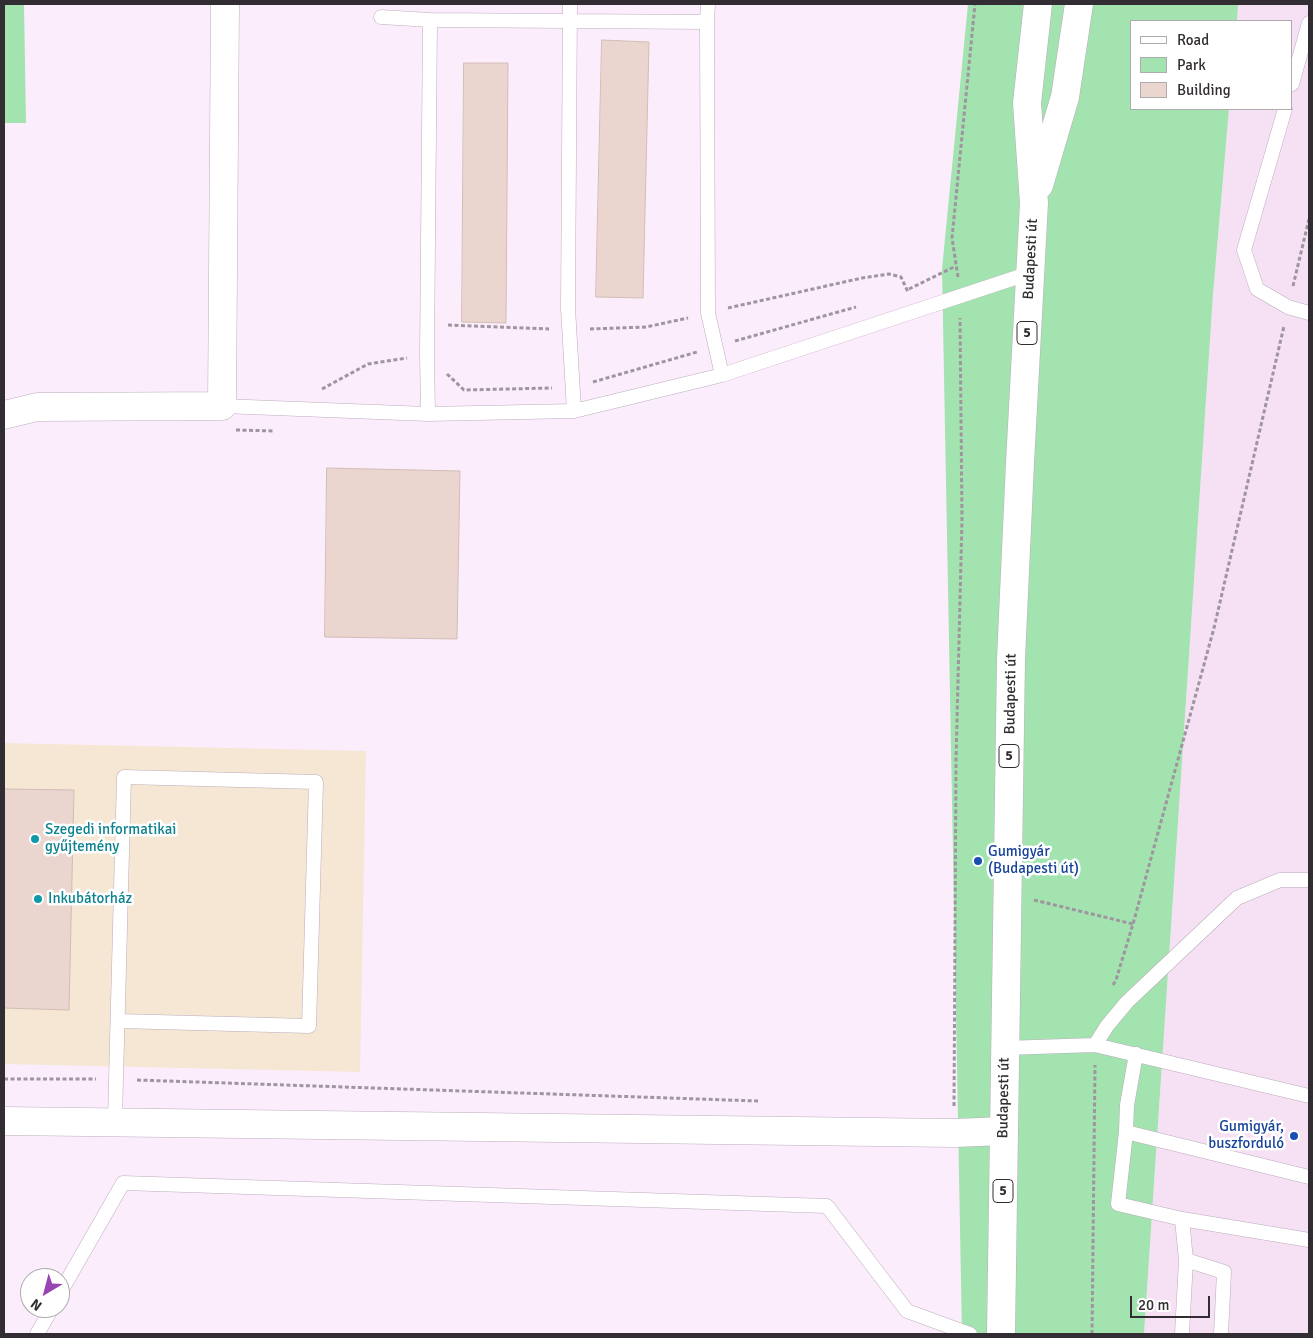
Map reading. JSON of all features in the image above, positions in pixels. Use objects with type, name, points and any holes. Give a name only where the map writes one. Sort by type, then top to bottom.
[{"type":"street","points":[[4,415],[37,407],[222,406],[225,4]]},
{"type":"street","name":"Budapesti út","points":[[1001,1334],[1011,659],[1034,203],[1027,103],[1038,4]]},
{"type":"street","name":"Budapesti út","points":[[1034,203],[1065,98],[1079,4]]},
{"type":"street","points":[[4,1121],[914,1132],[1004,1131]]},
{"type":"lane","points":[[570,4],[568,308],[574,412]]},
{"type":"lane","points":[[708,4],[708,313],[722,375]]},
{"type":"lane","points":[[381,17],[430,20],[707,22]]},
{"type":"lane","points":[[428,414],[430,20]]},
{"type":"lane","points":[[1293,80],[1309,23]]},
{"type":"lane","points":[[1285,110],[1244,250],[1257,289],[1288,307],[1309,313]]},
{"type":"lane","points":[[222,406],[428,414],[574,412],[722,375],[1030,272]]},
{"type":"lane","points":[[115,1123],[124,777],[316,782],[309,1026],[118,1021]]},
{"type":"lane","points":[[1096,1045],[1107,1026],[1128,1002],[1237,898],[1280,880],[1309,880]]},
{"type":"lane","points":[[1005,1048],[1096,1045],[1309,1096]]},
{"type":"lane","points":[[1136,1054],[1127,1106],[1118,1204],[1182,1219],[1309,1240]]},
{"type":"lane","points":[[1126,1132],[1309,1177]]},
{"type":"lane","points":[[70,1276],[123,1183],[827,1206],[907,1311],[970,1334]]},
{"type":"lane","points":[[1182,1219],[1186,1260],[1182,1334]]},
{"type":"lane","points":[[1186,1260],[1224,1272],[1221,1334]]},
{"type":"lane","points":[[37,1334],[46,1318]]},
{"type":"path","points":[[957,1096],[954,1108],[956,752],[962,520],[960,296],[952,238],[975,4]]},
{"type":"path","points":[[1111,988],[1116,980],[1133,924],[1214,628],[1309,219]]},
{"type":"path","points":[[902,294],[956,266]]},
{"type":"path","points":[[427,325],[569,330],[646,327],[747,303],[889,274],[901,277],[908,290],[913,312]]},
{"type":"path","points":[[733,342],[864,304]]},
{"type":"path","points":[[316,392],[368,364],[427,354],[464,390],[573,387],[704,350]]},
{"type":"path","points":[[1007,893],[1133,924]]},
{"type":"path","points":[[1092,1334],[1096,1045]]},
{"type":"path","points":[[4,1079],[116,1079],[764,1101]]},
{"type":"shaded area","points":[[1238,4],[1309,4],[1309,1334],[1144,1334],[1213,294],[1229,110],[1293,110],[1293,20],[1237,20]]},
{"type":"shaded area","points":[[4,743],[366,751],[360,1072],[4,1064]]},
{"type":"green space","points":[[4,4],[24,4],[26,123],[4,123]]},
{"type":"green space","points":[[968,4],[1238,4],[1237,20],[1130,20],[1130,110],[1229,110],[1213,294],[1144,1334],[962,1334],[942,269]]},
{"type":"building","points":[[602,40],[649,42],[643,298],[596,297]]},
{"type":"building","points":[[464,63],[508,63],[506,323],[462,322]]},
{"type":"building","points":[[327,468],[460,471],[457,639],[325,637]]},
{"type":"building","name":"Inkubátorház","points":[[4,789],[74,790],[69,1010],[4,1008]]},
{"type":"place","name":"Szegedi informatikai gyűjtemény","points":[[35,839]]},
{"type":"place","name":"Gumigyár (Budapesti út)","points":[[978,861]]},
{"type":"place","name":"Inkubátorház","points":[[38,899]]},
{"type":"place","name":"Gumigyár, buszforduló","points":[[1294,1136]]}]
